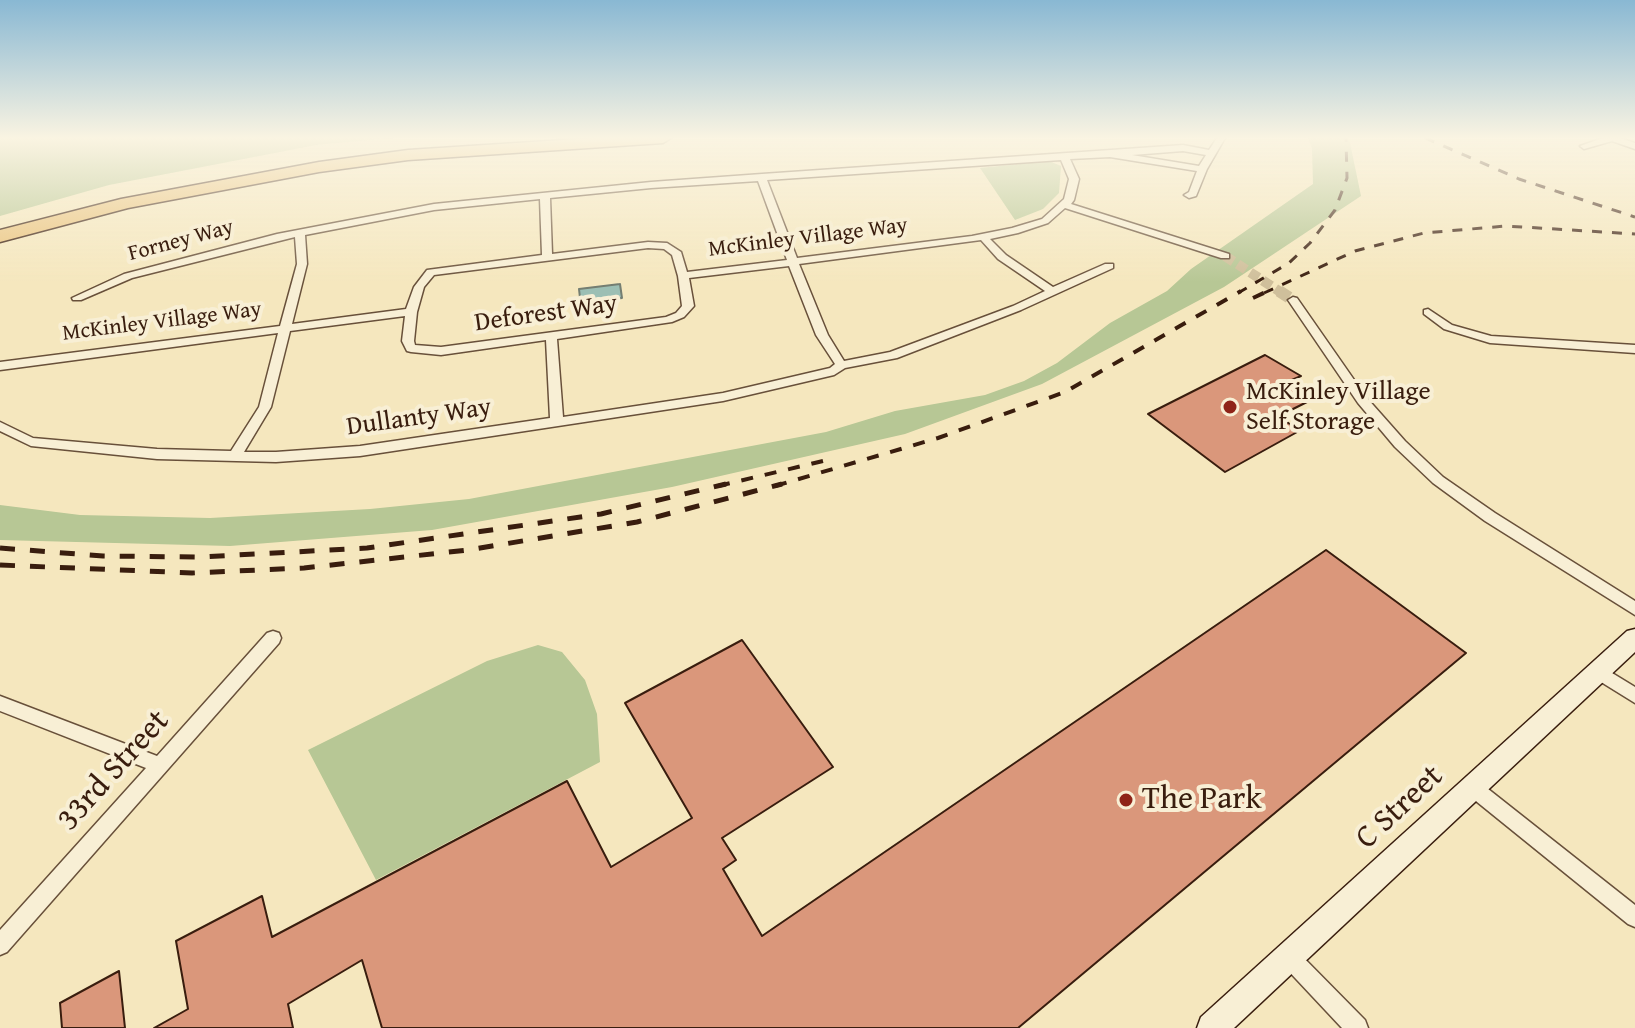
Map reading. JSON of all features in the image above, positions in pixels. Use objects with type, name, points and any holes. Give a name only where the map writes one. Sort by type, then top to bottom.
[{"type":"highway","points":[[0,226],[155,186]]},
{"type":"highway","points":[[0,236],[127,203],[218,186]]},
{"type":"street","name":"Forney Way","points":[[77,298],[128,276],[300,232],[434,207],[660,186]]},
{"type":"street","points":[[765,186],[822,335],[841,365]]},
{"type":"street","points":[[1074,186],[1065,205],[1178,240],[1222,258]]},
{"type":"street","points":[[1189,195],[1193,194],[1196,186]]},
{"type":"street","points":[[545,196],[547,257]]},
{"type":"street","name":"McKinley Village Way","points":[[0,366],[411,312],[419,287],[431,272],[648,245],[667,246],[677,254],[683,276],[984,238],[1045,221],[1065,205]]},
{"type":"street","points":[[235,456],[265,407],[302,264],[300,232]]},
{"type":"street","points":[[984,238],[1002,257],[1053,292]]},
{"type":"street","name":"Dullanty Way","points":[[0,426],[31,442],[157,454],[235,456],[360,451],[723,397],[834,371],[841,365],[893,355],[1053,292],[1109,266]]},
{"type":"street","name":"Deforest Way","points":[[411,312],[408,341],[411,348],[426,351],[668,320],[680,315],[688,306],[683,276]]},
{"type":"street","points":[[1288,302],[1310,324],[1362,400],[1400,444],[1438,480],[1490,517],[1635,609]]},
{"type":"street","points":[[1428,312],[1448,327],[1490,339],[1635,349]]},
{"type":"street","points":[[551,335],[557,422]]},
{"type":"street","name":"33rd Street","points":[[0,945],[273,638]]},
{"type":"street","name":"C Street","points":[[1212,1028],[1635,638]]},
{"type":"street","points":[[1599,672],[1635,696]]},
{"type":"street","points":[[0,703],[160,765]]},
{"type":"street","points":[[1472,787],[1635,917]]},
{"type":"street","points":[[1289,957],[1357,1028]]},
{"type":"green space","points":[[0,186],[106,186],[0,216]]},
{"type":"green space","points":[[992,186],[1060,186],[1059,193],[1043,209],[1015,220]]},
{"type":"green space","points":[[1310,186],[1359,186],[1361,196],[1224,287],[1042,384],[905,434],[672,487],[432,530],[230,546],[0,540],[0,505],[80,515],[210,518],[370,509],[469,499],[826,432],[895,411],[985,395],[1024,381],[1057,363],[1110,323],[1167,291],[1191,269]]},
{"type":"green space","points":[[538,645],[562,652],[585,680],[597,714],[600,762],[376,880],[308,750],[487,661]]},
{"type":"water","points":[[620,284],[622,298],[587,303],[581,307],[579,289]]},
{"type":"building","name":"McKinley Village Self Storage","points":[[1265,355],[1301,376],[1285,383],[1313,399],[1279,416],[1299,431],[1225,472],[1148,414]]},
{"type":"building","name":"The Park","points":[[1326,550],[1466,653],[1018,1028],[382,1028],[362,960],[288,1004],[293,1028],[154,1028],[188,1009],[176,941],[262,896],[272,937],[567,781],[611,867],[692,818],[625,703],[742,640],[833,767],[722,838],[736,860],[723,869],[762,936]]},
{"type":"building","points":[[119,971],[125,1028],[62,1028],[60,1003]]},
{"type":"tunnel","points":[[1225,256],[1282,293]]},
{"type":"tunnel","points":[[1279,291],[1293,300]]},
{"type":"railway","points":[[1238,293],[1289,263],[1310,243],[1335,210],[1344,186]]},
{"type":"railway","points":[[1540,186],[1635,217]]},
{"type":"railway","points":[[1264,293],[1355,251],[1424,233],[1506,226],[1635,234]]},
{"type":"railway","points":[[780,484],[938,438],[1065,392],[1241,291]]},
{"type":"railway","points":[[1253,298],[1268,291]]},
{"type":"railway","points":[[718,486],[823,461]]},
{"type":"railway","points":[[0,548],[103,556],[200,557],[367,548],[601,514],[726,484]]},
{"type":"railway","points":[[0,565],[192,573],[304,568],[468,550],[637,522],[780,484]]},
{"type":"railway","points":[[775,486],[780,484]]},
{"type":"place","name":"McKinley Village Self Storage","points":[[1230,407]]},
{"type":"place","name":"The Park","points":[[1126,800]]}]
